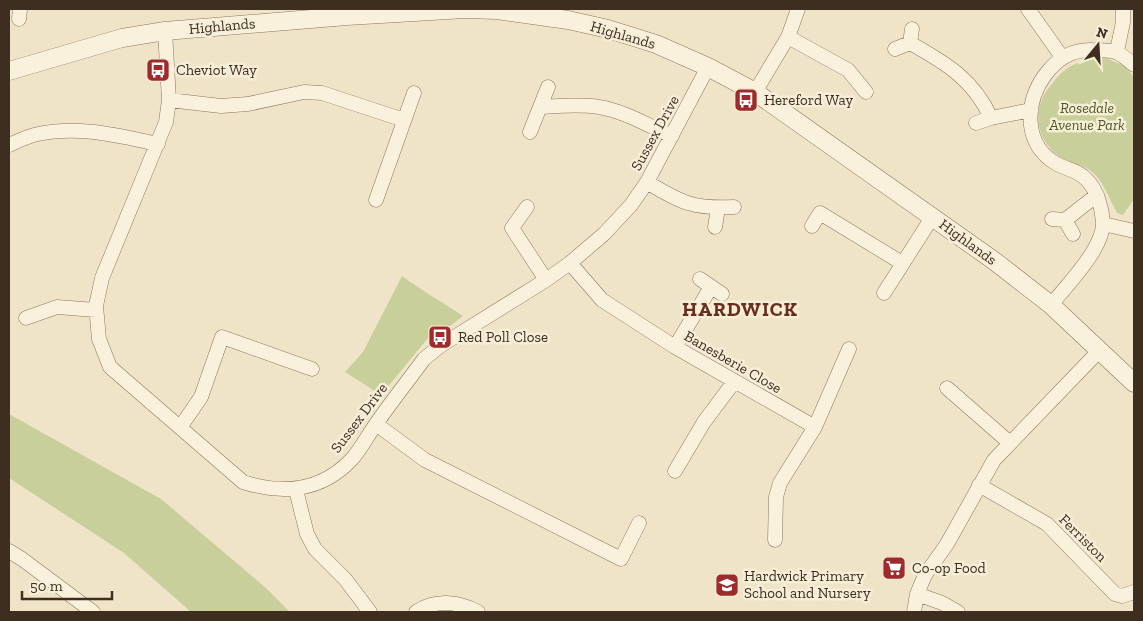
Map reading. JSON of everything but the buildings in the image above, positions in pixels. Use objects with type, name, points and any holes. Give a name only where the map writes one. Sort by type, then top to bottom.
[{"type":"street","name":"Highlands","points":[[9,71],[122,38],[165,31],[347,12],[465,9],[526,13],[608,29],[656,44],[708,67],[755,92],[932,216],[1051,305],[1082,332],[1099,351],[1134,383]]},
{"type":"street","points":[[755,92],[788,37],[798,9]]},
{"type":"street","points":[[1028,9],[1062,57]]},
{"type":"street","points":[[1117,51],[1123,22],[1123,9]]},
{"type":"street","points":[[910,43],[912,29]]},
{"type":"street","name":"Sussex Drive","points":[[165,31],[169,100],[166,122],[102,278],[96,310],[99,339],[110,367],[182,426],[243,482],[262,488],[296,490],[324,482],[352,459],[424,359],[440,346],[546,280],[570,263],[604,234],[631,204],[647,182],[708,67]]},
{"type":"street","points":[[788,37],[848,70],[866,92]]},
{"type":"street","points":[[895,50],[910,43]]},
{"type":"street","points":[[910,43],[960,74],[983,100],[991,118]]},
{"type":"street","points":[[1051,305],[1098,243],[1103,224],[1096,195],[1088,180],[1077,171],[1058,165],[1044,156],[1035,143],[1030,127],[1031,110],[1045,76],[1062,57],[1082,50],[1117,51],[1134,65]]},
{"type":"street","points":[[530,132],[548,87]]},
{"type":"street","points":[[169,100],[221,106],[248,104],[304,92],[322,93],[404,120]]},
{"type":"street","points":[[376,200],[414,93]]},
{"type":"street","points":[[540,107],[581,105],[600,107],[613,110],[672,136]]},
{"type":"street","points":[[976,123],[1031,110]]},
{"type":"street","points":[[9,145],[36,134],[57,130],[107,133],[158,144]]},
{"type":"street","points":[[647,182],[688,205],[718,208],[734,207]]},
{"type":"street","points":[[1073,234],[1058,220],[1096,195]]},
{"type":"street","points":[[527,207],[512,228],[546,280]]},
{"type":"street","points":[[715,227],[718,208]]},
{"type":"street","points":[[812,226],[820,213],[902,263]]},
{"type":"street","points":[[884,292],[932,216]]},
{"type":"street","points":[[1103,224],[1134,231]]},
{"type":"street","name":"Banesberie Close","points":[[570,263],[602,300],[675,347],[815,428]]},
{"type":"street","points":[[675,347],[717,290],[700,279]]},
{"type":"street","points":[[26,318],[57,307],[96,310]]},
{"type":"street","points":[[182,426],[201,397],[222,337],[312,368]]},
{"type":"street","points":[[774,540],[776,497],[780,483],[815,428],[849,350]]},
{"type":"street","points":[[914,612],[917,594],[925,575],[947,544],[994,460],[1099,351]]},
{"type":"street","points":[[675,471],[704,422],[734,382]]},
{"type":"street","points":[[947,388],[1010,443]]},
{"type":"street","points":[[376,424],[425,460],[621,559],[639,522]]},
{"type":"street","name":"Ferriston","points":[[979,485],[1047,524],[1115,594],[1122,596],[1134,592]]},
{"type":"street","points":[[296,490],[307,534],[315,549],[345,579],[370,612]]},
{"type":"street","points":[[9,551],[22,558],[93,612]]},
{"type":"street","points":[[917,594],[942,603],[958,612]]},
{"type":"street","points":[[416,612],[427,605],[443,603],[455,603],[478,612]]},
{"type":"green space","name":"Rosedale Avenue Park","points":[[1106,58],[1124,66],[1134,77],[1134,199],[1123,215],[1117,213],[1096,175],[1085,167],[1066,160],[1049,147],[1043,138],[1038,119],[1042,99],[1061,74],[1073,65]]},
{"type":"green space","points":[[402,276],[463,316],[445,330],[433,332],[381,395],[345,372],[363,352]]},
{"type":"green space","points":[[9,414],[161,499],[265,587],[290,612],[191,612],[124,553],[9,478]]},
{"type":"place","name":"Cheviot Way","points":[[158,70]]},
{"type":"place","name":"Hereford Way","points":[[746,100]]},
{"type":"place","name":"Red Poll Close","points":[[440,337]]},
{"type":"place","name":"Co-op Food","points":[[894,568]]},
{"type":"place","name":"Hardwick Primary School and Nursery","points":[[727,585]]},
{"type":"district","name":"HARDWICK","points":[[740,309]]}]
